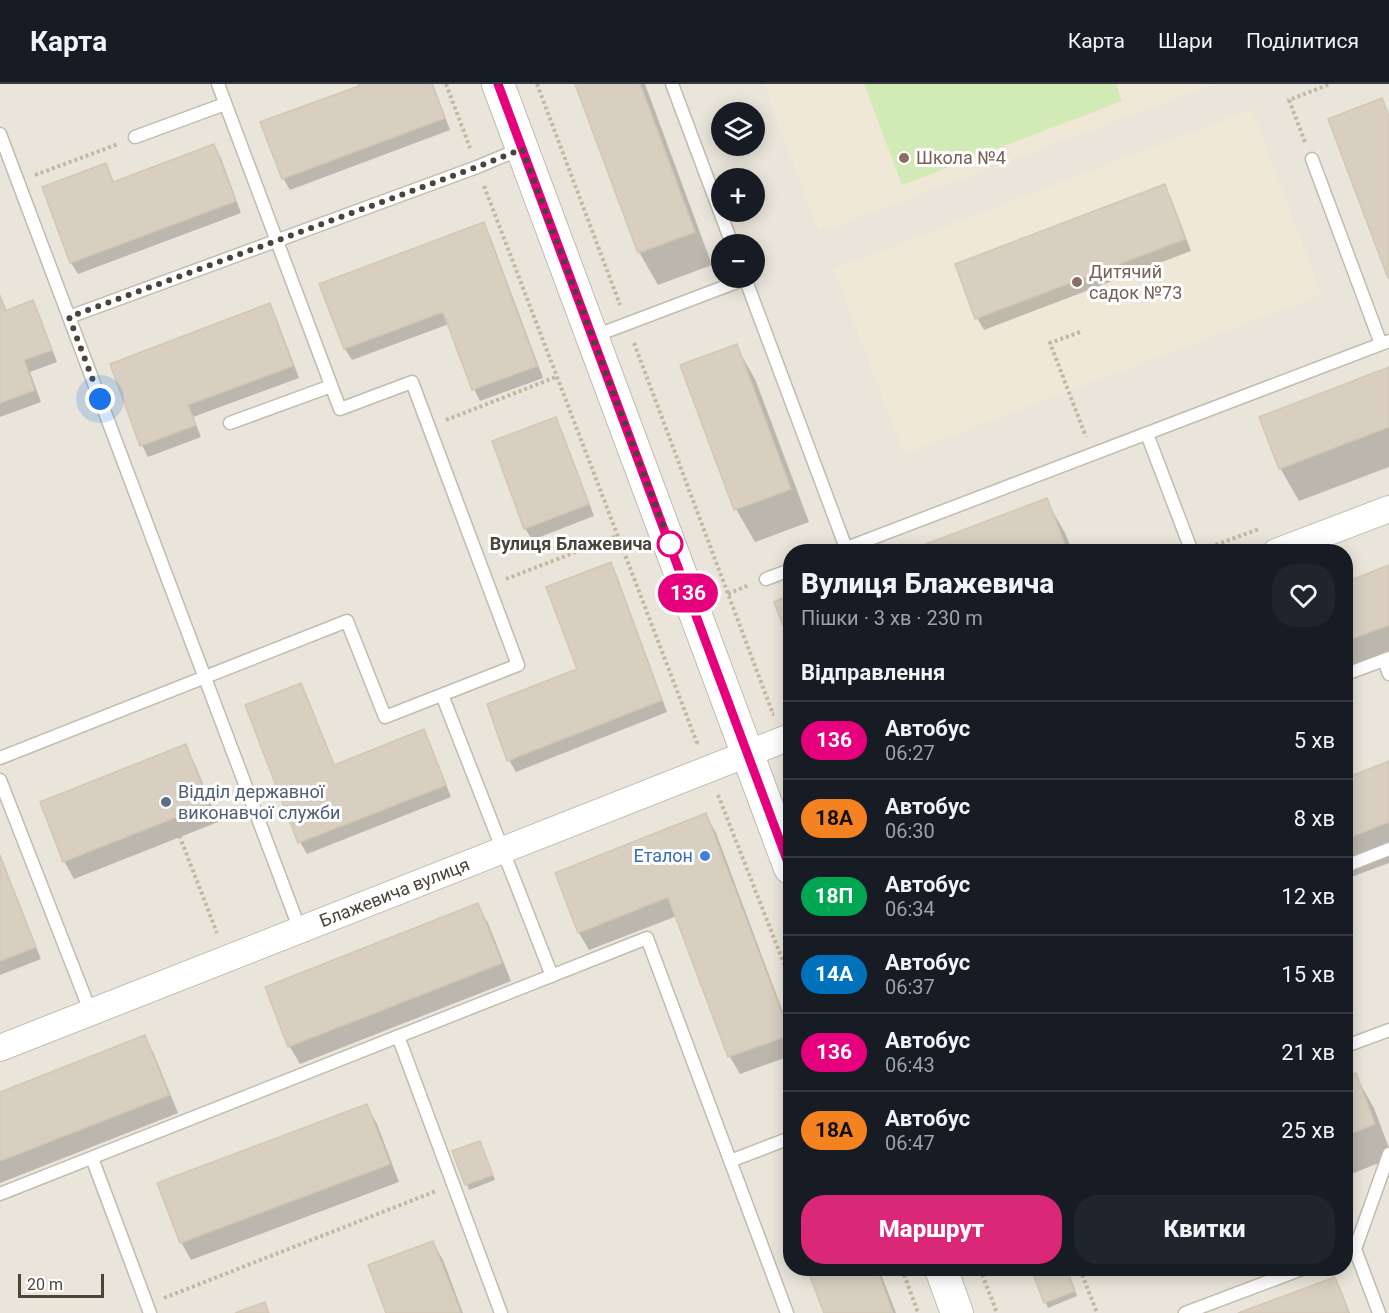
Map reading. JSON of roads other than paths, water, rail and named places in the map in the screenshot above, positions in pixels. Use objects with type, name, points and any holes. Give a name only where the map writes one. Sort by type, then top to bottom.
[{"type":"street","points":[[498,84],[783,849]]},
{"type":"street","points":[[1297,544],[1389,509]]},
{"type":"street","name":"Блажевича вулиця","points":[[0,1048],[783,740]]},
{"type":"street","points":[[944,1276],[957,1313]]},
{"type":"lane","points":[[0,758],[347,621],[385,717],[518,665],[412,382],[339,409],[218,84]]},
{"type":"lane","points":[[672,84],[728,234]]},
{"type":"lane","points":[[135,137],[225,104]]},
{"type":"lane","points":[[0,134],[300,930]]},
{"type":"lane","points":[[69,317],[522,149]]},
{"type":"lane","points":[[857,544],[1385,343],[1312,159]]},
{"type":"lane","points":[[592,337],[719,288]]},
{"type":"lane","points":[[749,288],[839,544]]},
{"type":"lane","points":[[230,423],[331,386]]},
{"type":"lane","points":[[1147,434],[1189,544]]},
{"type":"lane","points":[[766,579],[783,573]]},
{"type":"lane","points":[[1353,671],[1386,659],[1389,674]]},
{"type":"lane","points":[[442,695],[552,976]]},
{"type":"lane","points":[[0,780],[91,1012]]},
{"type":"lane","points":[[1353,863],[1389,849]]},
{"type":"lane","points":[[0,1194],[647,938],[787,1313]]},
{"type":"lane","points":[[1353,1043],[1389,1030]]},
{"type":"lane","points":[[398,1036],[501,1313]]},
{"type":"lane","points":[[730,1161],[783,1141]]},
{"type":"lane","points":[[1353,1244],[1389,1154]]},
{"type":"lane","points":[[92,1158],[148,1309]]},
{"type":"lane","points":[[1353,1257],[1379,1313]]},
{"type":"lane","points":[[1185,1313],[1283,1276]]},
{"type":"place","name":"Школа №4","points":[[904,158]]},
{"type":"place","name":"Дитячий садок №73","points":[[1077,282]]},
{"type":"place","name":"Вулиця Блажевича","points":[[670,544]]},
{"type":"place","name":"Відділ державної виконавчої служби","points":[[166,802]]},
{"type":"place","name":"Еталон","points":[[705,856]]}]
